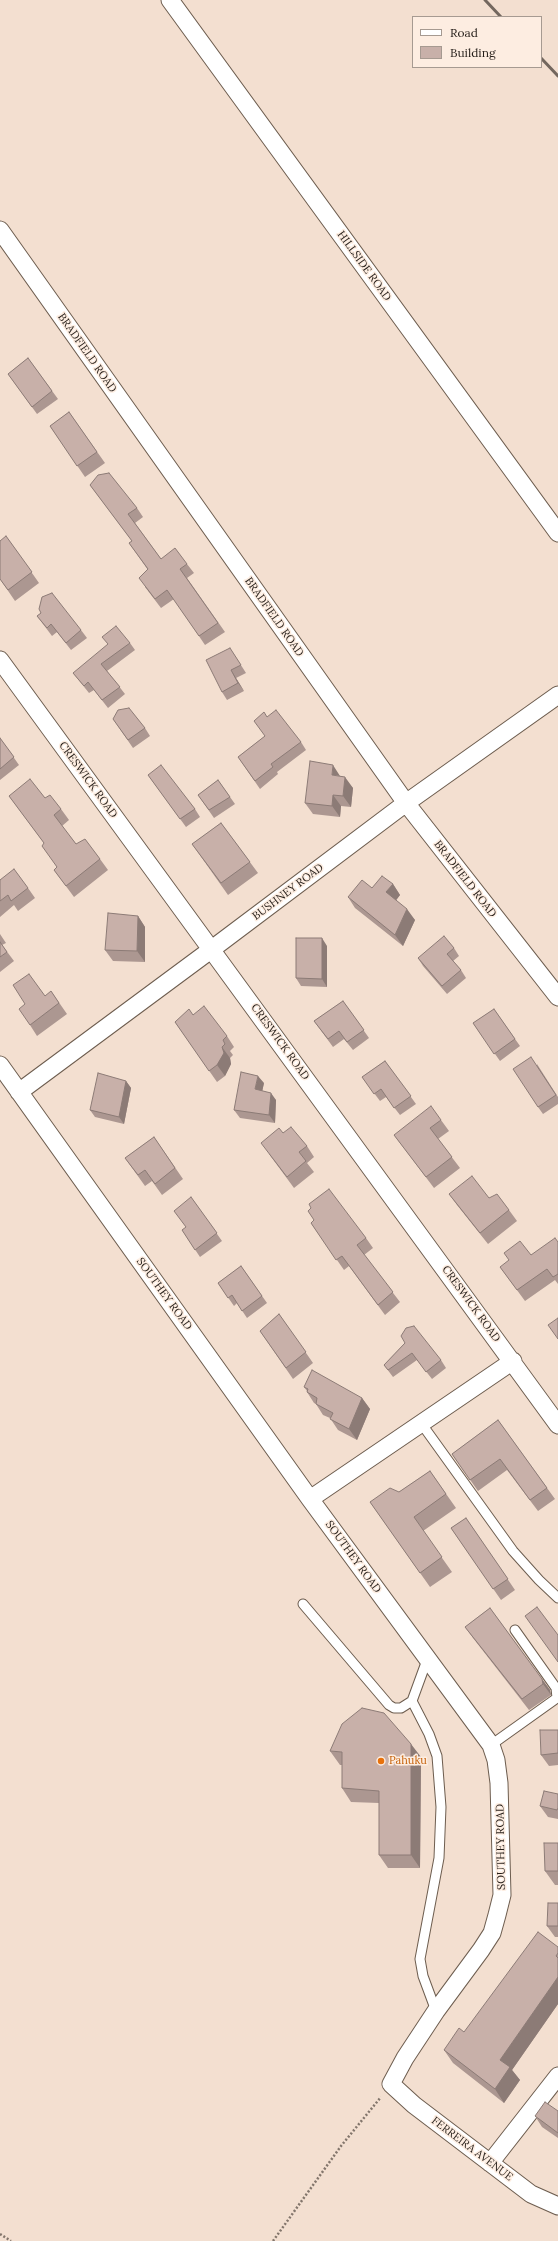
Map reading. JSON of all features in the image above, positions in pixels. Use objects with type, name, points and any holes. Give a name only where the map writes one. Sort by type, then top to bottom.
[{"type":"street","name":"HILLSIDE ROAD","points":[[170,0],[558,533]]},
{"type":"street","name":"BRADFIELD ROAD","points":[[0,231],[406,803],[558,997]]},
{"type":"street","name":"CRESWICK ROAD","points":[[0,660],[513,1361],[558,1425]]},
{"type":"street","name":"BUSHNEY ROAD","points":[[19,1092],[406,803],[558,695]]},
{"type":"street","name":"SOUTHEY ROAD","points":[[0,1066],[310,1499],[491,1745],[496,1760],[499,1783],[502,1895],[492,1933],[436,2011],[405,2058],[391,2084]]},
{"type":"street","points":[[310,1499],[513,1361]]},
{"type":"street","points":[[490,2164],[558,2076]]},
{"type":"street","name":"FERREIRA AVENUE","points":[[391,2084],[414,2105],[531,2194],[558,2206]]},
{"type":"lane","points":[[421,1423],[513,1550],[539,1580],[558,1598]]},
{"type":"lane","points":[[303,1604],[389,1705],[394,1708],[401,1708],[412,1701],[427,1660]]},
{"type":"lane","points":[[491,1745],[557,1698],[556,1688],[515,1630]]},
{"type":"lane","points":[[412,1701],[429,1734],[437,1756],[441,1807],[439,1858],[420,1959],[422,1976],[436,2011]]},
{"type":"path","points":[[273,2241],[341,2146],[391,2084]]},
{"type":"path","points":[[0,2234],[11,2241]]},
{"type":"building","points":[[28,358],[52,391],[32,407],[8,374]]},
{"type":"building","points":[[69,412],[97,452],[77,466],[50,426]]},
{"type":"building","points":[[109,473],[137,508],[128,514],[161,559],[175,548],[187,564],[180,569],[218,623],[199,636],[167,590],[155,599],[139,578],[148,569],[129,543],[132,541],[90,485],[98,475]]},
{"type":"building","points":[[6,536],[32,572],[8,590],[0,579],[0,541]]},
{"type":"building","points":[[52,593],[81,630],[66,643],[51,624],[47,628],[37,616],[41,613],[39,609],[42,597]]},
{"type":"building","points":[[116,626],[130,643],[101,664],[120,687],[102,700],[88,682],[84,686],[73,673],[108,644],[102,637]]},
{"type":"building","points":[[230,648],[241,665],[231,670],[238,683],[222,692],[206,660]]},
{"type":"building","points":[[129,708],[145,728],[128,740],[113,719],[118,710]]},
{"type":"building","points":[[276,710],[301,742],[271,764],[273,767],[255,781],[238,757],[265,736],[254,721],[264,712],[267,717]]},
{"type":"building","points":[[0,738],[14,757],[0,769]]},
{"type":"building","points":[[310,761],[333,765],[332,775],[345,777],[343,796],[333,795],[332,806],[305,803]]},
{"type":"building","points":[[161,765],[195,809],[180,819],[148,775]]},
{"type":"building","points":[[30,779],[45,798],[50,795],[61,809],[54,815],[76,844],[85,839],[100,859],[66,886],[54,870],[57,867],[42,846],[44,843],[9,796]]},
{"type":"building","points":[[218,780],[230,797],[209,810],[198,795]]},
{"type":"building","points":[[221,823],[250,862],[221,883],[192,844]]},
{"type":"building","points":[[14,869],[28,888],[11,901],[8,895],[0,901],[0,880]]},
{"type":"building","points":[[382,876],[393,884],[386,892],[407,909],[395,935],[348,897],[362,880],[372,888]]},
{"type":"building","points":[[108,913],[138,916],[137,951],[105,950]]},
{"type":"building","points":[[444,936],[454,948],[447,954],[461,970],[442,986],[418,958]]},
{"type":"building","points":[[296,938],[322,938],[322,979],[296,978]]},
{"type":"building","points":[[0,942],[7,952],[0,957]]},
{"type":"building","points":[[29,974],[45,996],[51,991],[59,1003],[30,1025],[19,1009],[25,1004],[13,985]]},
{"type":"building","points":[[343,1001],[364,1030],[347,1042],[339,1031],[328,1039],[314,1021]]},
{"type":"building","points":[[204,1006],[227,1036],[223,1040],[225,1044],[222,1047],[224,1053],[217,1065],[209,1071],[175,1022],[189,1009],[193,1015]]},
{"type":"building","points":[[494,1009],[515,1039],[494,1054],[473,1023]]},
{"type":"building","points":[[531,1057],[556,1095],[538,1107],[513,1069]]},
{"type":"building","points":[[385,1061],[411,1096],[394,1108],[381,1089],[374,1094],[362,1077]]},
{"type":"building","points":[[241,1072],[258,1076],[255,1089],[271,1093],[269,1115],[234,1110]]},
{"type":"building","points":[[98,1073],[126,1081],[119,1117],[90,1110]]},
{"type":"building","points":[[431,1106],[441,1120],[430,1128],[452,1157],[426,1177],[394,1135]]},
{"type":"building","points":[[291,1127],[307,1146],[299,1152],[306,1161],[287,1177],[261,1143],[279,1128],[283,1133]]},
{"type":"building","points":[[154,1137],[175,1168],[155,1184],[145,1170],[138,1175],[125,1158]]},
{"type":"building","points":[[472,1176],[489,1198],[497,1194],[509,1210],[480,1233],[449,1194]]},
{"type":"building","points":[[329,1189],[366,1238],[357,1245],[393,1292],[378,1305],[342,1256],[336,1260],[311,1223],[314,1220],[308,1211],[311,1208],[309,1204]]},
{"type":"building","points":[[191,1197],[217,1233],[195,1250],[182,1230],[186,1227],[174,1211]]},
{"type":"building","points":[[555,1238],[558,1242],[558,1274],[553,1277],[547,1269],[517,1290],[500,1267],[509,1260],[504,1253],[520,1241],[531,1255]]},
{"type":"building","points":[[241,1266],[262,1296],[242,1311],[232,1295],[228,1298],[218,1283]]},
{"type":"building","points":[[279,1314],[306,1352],[286,1368],[260,1331]]},
{"type":"building","points":[[558,1318],[558,1339],[548,1325]]},
{"type":"building","points":[[414,1326],[441,1360],[426,1372],[412,1353],[388,1370],[384,1365],[405,1343],[401,1336],[406,1328]]},
{"type":"building","points":[[312,1370],[362,1398],[349,1429],[330,1419],[333,1413],[316,1404],[317,1398],[307,1392],[308,1389],[304,1387]]},
{"type":"building","points":[[498,1420],[547,1488],[530,1500],[500,1459],[470,1480],[452,1454]]},
{"type":"building","points":[[430,1471],[446,1494],[414,1517],[442,1557],[420,1573],[370,1502],[390,1488],[399,1492]]},
{"type":"building","points":[[466,1518],[508,1579],[493,1589],[451,1528]]},
{"type":"building","points":[[537,1607],[558,1635],[558,1662],[525,1616]]},
{"type":"building","points":[[490,1608],[542,1679],[543,1684],[522,1699],[465,1627]]},
{"type":"building","points":[[362,1708],[384,1713],[411,1744],[411,1855],[379,1855],[379,1791],[342,1788],[342,1752],[330,1751],[342,1724]]},
{"type":"building","points":[[540,1730],[558,1730],[558,1753],[541,1755]]},
{"type":"building","points":[[544,1791],[558,1794],[557,1810],[540,1806]]},
{"type":"building","points":[[544,1843],[558,1843],[558,1871],[545,1871]]},
{"type":"building","points":[[548,1903],[558,1903],[558,1926],[547,1926]]},
{"type":"building","points":[[538,1932],[558,1947],[558,1953],[556,1956],[558,1958],[558,1977],[500,2060],[510,2067],[495,2089],[444,2050],[459,2028],[464,2032]]},
{"type":"building","points":[[545,2102],[558,2111],[558,2133],[535,2116]]},
{"type":"railway","points":[[485,0],[500,16]]},
{"type":"railway","points":[[542,59],[558,76]]},
{"type":"place","name":"Pahuku","points":[[381,1761]]}]
